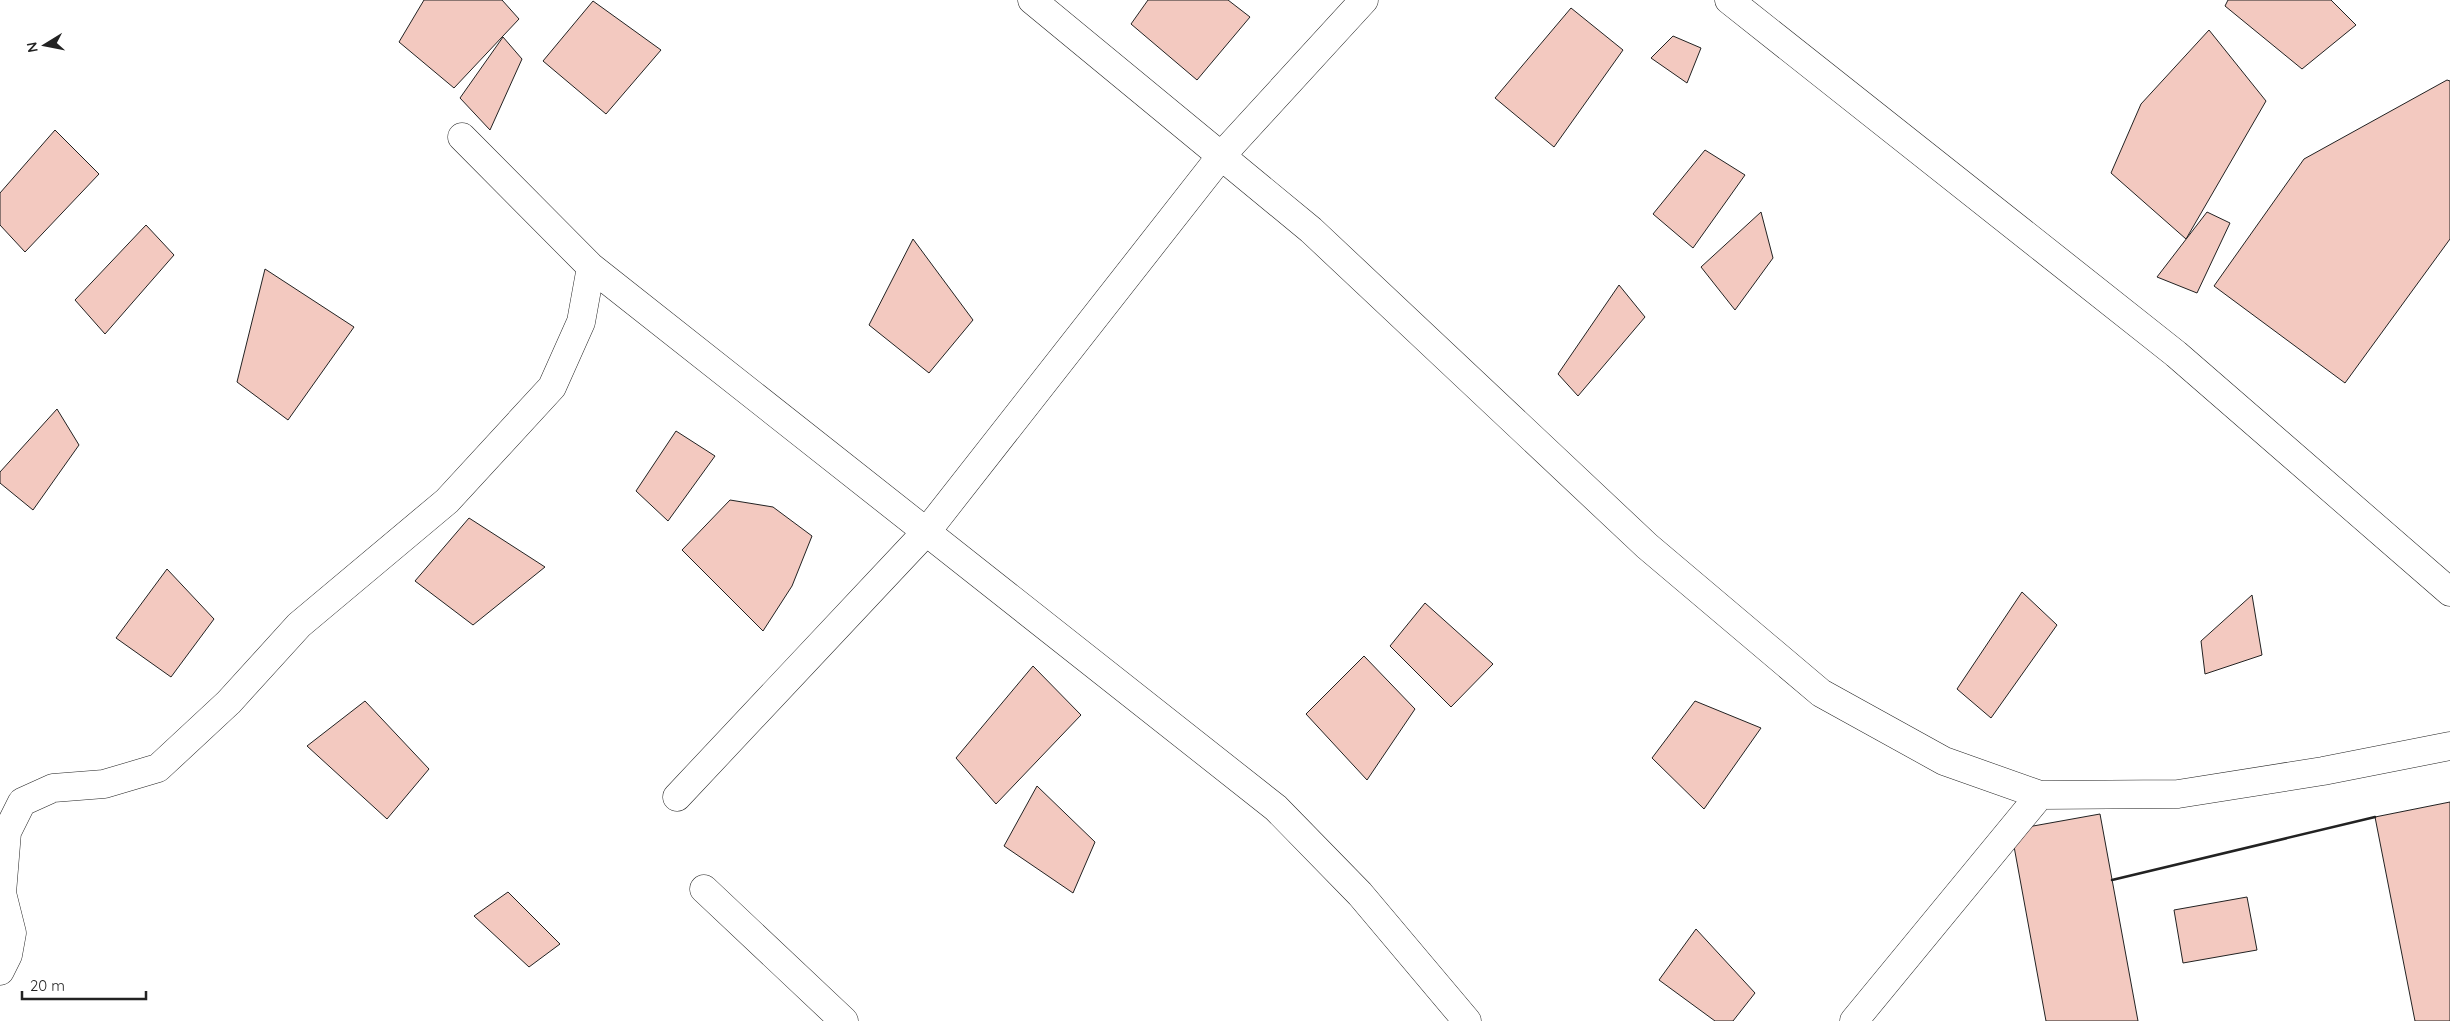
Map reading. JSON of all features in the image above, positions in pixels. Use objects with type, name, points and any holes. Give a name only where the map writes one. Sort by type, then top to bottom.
[{"type":"street","points":[[1032,0],[1311,230],[1647,546],[1821,693],[1944,761],[2040,795],[2178,794],[2323,771],[2450,746]]},
{"type":"street","points":[[676,796],[927,531],[1221,156],[1364,0]]},
{"type":"street","points":[[1729,0],[2176,354],[2450,592]]},
{"type":"street","points":[[462,137],[591,267],[1276,808],[1360,894],[1467,1021]]},
{"type":"street","points":[[0,971],[8,955],[12,933],[2,893],[3,820],[22,802],[53,788],[104,784],[158,768],[229,702],[299,625],[447,502],[552,387],[581,322],[591,267]]},
{"type":"street","points":[[1854,1021],[2040,795]]},
{"type":"street","points":[[704,889],[844,1021]]},
{"type":"building","points":[[424,0],[502,0],[519,19],[454,88],[399,42]]},
{"type":"building","points":[[1148,0],[1228,0],[1250,17],[1197,80],[1131,24]]},
{"type":"building","points":[[2228,0],[2331,0],[2356,25],[2302,69],[2225,6]]},
{"type":"building","points":[[593,1],[661,50],[606,114],[543,61]]},
{"type":"building","points":[[1571,8],[1623,50],[1554,147],[1495,98]]},
{"type":"building","points":[[2209,30],[2266,101],[2186,239],[2111,173],[2141,104]]},
{"type":"building","points":[[1673,36],[1701,48],[1687,83],[1651,58]]},
{"type":"building","points":[[503,37],[522,59],[490,130],[460,98]]},
{"type":"building","points":[[2447,80],[2450,81],[2450,239],[2345,383],[2214,286],[2304,159]]},
{"type":"building","points":[[55,130],[99,174],[25,252],[0,225],[0,193]]},
{"type":"building","points":[[1705,150],[1745,175],[1693,248],[1653,214]]},
{"type":"building","points":[[1761,212],[1773,258],[1735,310],[1701,267]]},
{"type":"building","points":[[2207,212],[2230,223],[2197,293],[2157,277]]},
{"type":"building","points":[[146,225],[174,255],[105,334],[75,300]]},
{"type":"building","points":[[913,239],[973,320],[929,373],[869,325]]},
{"type":"building","points":[[265,269],[354,327],[288,420],[237,382]]},
{"type":"building","points":[[1619,285],[1645,317],[1578,396],[1558,374]]},
{"type":"building","points":[[57,409],[79,445],[33,510],[0,483],[0,472]]},
{"type":"building","points":[[676,431],[715,456],[668,521],[636,491]]},
{"type":"building","points":[[730,500],[773,507],[812,536],[792,586],[763,631],[682,550]]},
{"type":"building","points":[[469,518],[545,567],[473,625],[415,581]]},
{"type":"building","points":[[167,569],[214,619],[171,677],[116,638]]},
{"type":"building","points":[[2022,592],[2057,625],[1991,718],[1957,689]]},
{"type":"building","points":[[2252,595],[2262,655],[2205,674],[2201,641]]},
{"type":"building","points":[[1425,603],[1493,664],[1451,707],[1390,646]]},
{"type":"building","points":[[1364,656],[1415,709],[1367,780],[1306,714]]},
{"type":"building","points":[[1033,666],[1081,715],[996,804],[956,758]]},
{"type":"building","points":[[365,701],[429,769],[387,819],[307,746]]},
{"type":"building","points":[[1695,701],[1761,728],[1704,809],[1652,758]]},
{"type":"building","points":[[1037,786],[1095,842],[1073,893],[1004,846]]},
{"type":"building","points":[[2450,802],[2450,1021],[2415,1021],[2375,817]]},
{"type":"building","points":[[2100,814],[2138,1021],[2046,1021],[2011,830]]},
{"type":"building","points":[[508,892],[560,944],[529,967],[474,916]]},
{"type":"building","points":[[2247,897],[2257,950],[2183,963],[2174,910]]},
{"type":"building","points":[[1696,929],[1755,993],[1733,1021],[1715,1021],[1659,980]]},
{"type":"wall","points":[[2112,880],[2375,817]]}]
